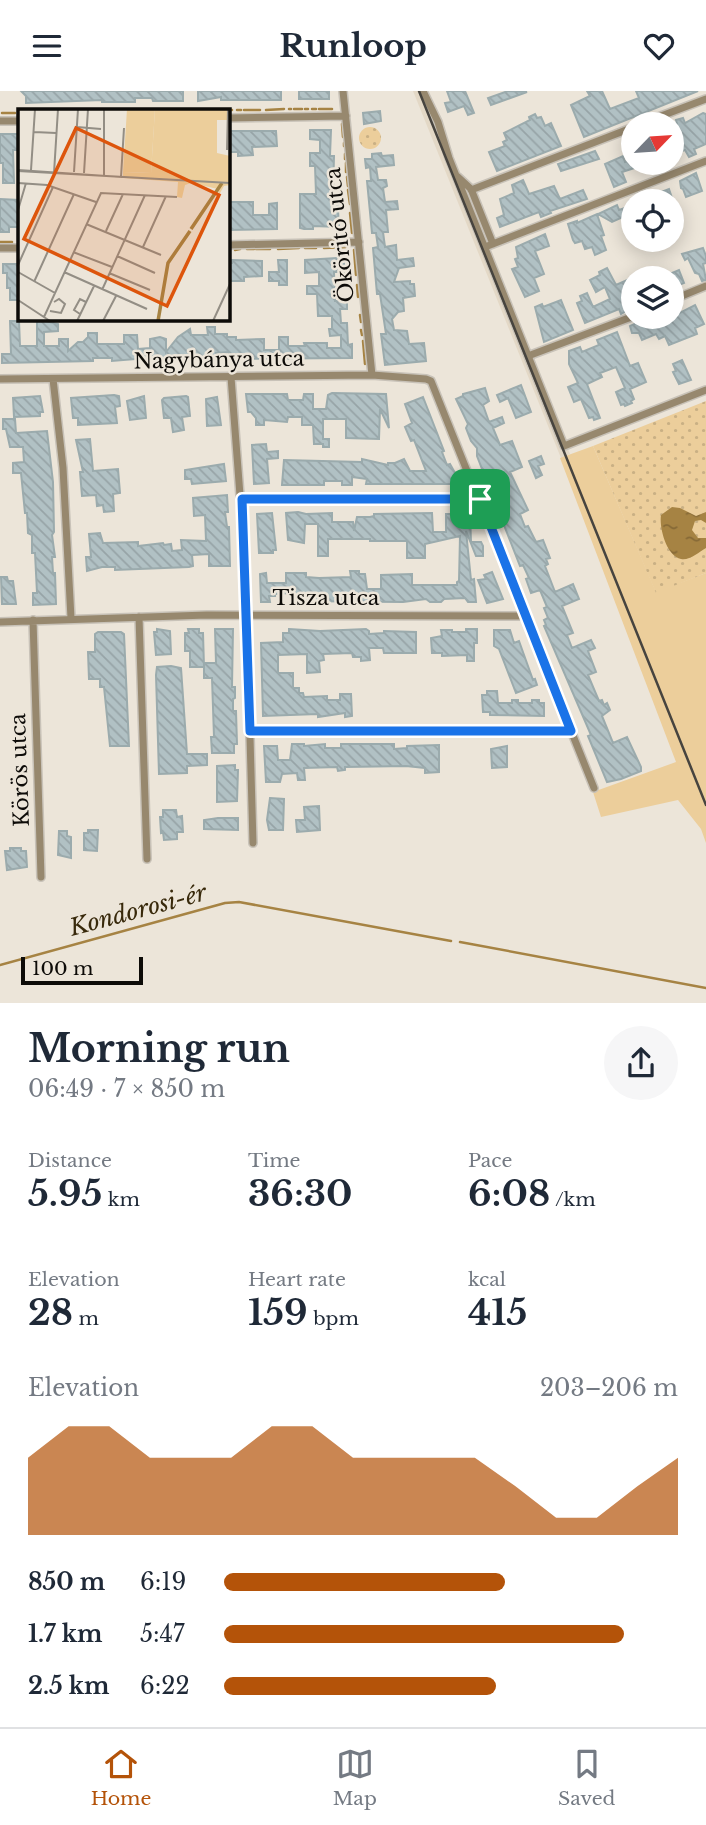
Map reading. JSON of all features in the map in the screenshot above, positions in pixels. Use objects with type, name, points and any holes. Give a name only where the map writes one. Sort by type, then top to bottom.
[{"type":"street","name":"Ököritó utca","points":[[343,91],[372,375]]},
{"type":"street","points":[[423,91],[438,122],[456,175],[489,245]]},
{"type":"street","points":[[672,112],[706,99]]},
{"type":"street","points":[[229,118],[346,116]]},
{"type":"street","points":[[0,121],[18,121]]},
{"type":"street","points":[[471,190],[621,132]]},
{"type":"street","points":[[489,245],[706,161]]},
{"type":"street","points":[[456,175],[471,190],[528,356],[564,446],[706,390]]},
{"type":"street","points":[[229,245],[359,242]]},
{"type":"street","points":[[0,248],[18,248]]},
{"type":"street","points":[[684,295],[706,286]]},
{"type":"street","points":[[528,356],[621,321]]},
{"type":"street","name":"Nagybánya utca","points":[[0,379],[372,375],[426,379],[435,386],[480,499]]},
{"type":"street","points":[[231,377],[242,499],[253,843]]},
{"type":"street","points":[[53,379],[63,468],[71,618]]},
{"type":"street","points":[[242,499],[480,499],[594,788]]},
{"type":"street","name":"Tisza utca","points":[[0,622],[139,617],[525,616]]},
{"type":"street","points":[[139,617],[147,859]]},
{"type":"street","name":"Körös utca","points":[[33,620],[41,877]]},
{"type":"street","points":[[250,731],[571,731]]},
{"type":"shaded area","points":[[413,91],[424,91],[570,454],[561,458]]},
{"type":"shaded area","points":[[366,127],[374,127],[381,134],[381,142],[374,149],[366,149],[359,142],[359,134]]},
{"type":"shaded area","points":[[706,401],[706,573],[656,593],[593,446]]},
{"type":"shaded area","points":[[593,446],[656,592],[706,573],[706,843],[701,829],[678,800],[601,817],[593,792],[676,762],[560,458]]},
{"type":"water","points":[[672,507],[696,516],[706,512],[706,523],[695,521],[692,530],[698,538],[706,538],[706,548],[687,559],[681,559],[671,553],[662,533],[661,515]]},
{"type":"building","points":[[21,91],[183,91],[183,101],[135,98],[135,102],[102,100],[26,103],[26,96]]},
{"type":"building","points":[[198,91],[281,91],[281,100],[221,100],[221,97],[198,101]]},
{"type":"building","points":[[299,91],[329,91],[329,99],[299,99]]},
{"type":"building","points":[[447,91],[465,91],[474,113],[468,115],[464,106],[448,112],[445,103],[451,102]]},
{"type":"building","points":[[508,91],[527,92],[491,105],[488,98]]},
{"type":"building","points":[[587,91],[602,91],[610,109],[639,98],[636,91],[698,91],[646,112],[621,112],[621,122],[584,137],[571,105],[590,96]]},
{"type":"building","points":[[380,111],[381,121],[364,124],[363,113]]},
{"type":"building","points":[[703,113],[706,114],[706,144],[694,149],[696,154],[689,157],[684,150],[684,120],[685,123]]},
{"type":"building","points":[[535,114],[537,118],[541,117],[545,126],[551,123],[561,146],[497,171],[489,152],[505,146],[503,142],[507,140],[504,133],[530,120],[529,117]]},
{"type":"building","points":[[310,130],[331,130],[330,156],[334,156],[333,193],[337,193],[339,227],[300,228],[300,194],[316,194],[315,166],[310,166],[310,153],[320,153],[320,140],[310,139]]},
{"type":"building","points":[[229,131],[276,131],[277,146],[252,147],[253,155],[238,156],[238,152],[229,152]]},
{"type":"building","points":[[0,134],[18,134],[18,150],[13,150],[14,183],[3,183],[3,163],[0,163]]},
{"type":"building","points":[[595,151],[599,159],[561,171],[558,164]]},
{"type":"building","points":[[381,153],[382,156],[393,155],[394,165],[376,167],[378,180],[386,180],[387,186],[383,188],[385,202],[397,201],[398,209],[386,210],[388,232],[383,232],[385,247],[396,245],[397,260],[413,258],[414,266],[399,268],[394,282],[410,281],[410,284],[414,284],[415,296],[403,298],[404,311],[398,312],[392,319],[394,330],[407,331],[409,344],[424,343],[426,361],[385,365],[381,334],[386,334],[380,294],[377,294],[373,248],[378,247],[376,233],[372,233],[367,181],[371,181],[370,167],[366,168],[365,159],[372,159],[372,154]]},
{"type":"building","points":[[621,157],[621,175],[626,182],[614,187],[605,164]]},
{"type":"building","points":[[696,173],[702,191],[686,197],[680,181]]},
{"type":"building","points":[[523,180],[529,194],[554,186],[560,199],[583,190],[587,199],[550,211],[551,213],[541,217],[539,212],[500,227],[497,218],[504,215],[500,199],[514,193],[512,185]]},
{"type":"building","points":[[0,199],[18,200],[18,227],[9,227],[9,232],[0,232]]},
{"type":"building","points":[[229,202],[253,202],[253,215],[269,215],[269,204],[277,203],[277,229],[229,230]]},
{"type":"building","points":[[617,205],[621,209],[621,218],[612,222],[598,214]]},
{"type":"building","points":[[597,214],[606,250],[595,255],[592,247],[585,249],[582,241],[575,243],[568,224]]},
{"type":"building","points":[[545,234],[549,246],[535,251],[544,274],[534,278],[539,291],[525,297],[512,269],[518,267],[515,259],[518,258],[516,247]]},
{"type":"building","points":[[703,248],[706,256],[706,263],[703,264],[706,280],[702,281],[688,258],[685,260],[682,254]]},
{"type":"building","points":[[344,259],[344,272],[334,272],[335,301],[347,301],[347,309],[340,309],[341,323],[347,323],[348,345],[352,344],[352,358],[229,359],[229,352],[216,353],[216,358],[206,360],[201,357],[184,360],[180,357],[166,357],[166,360],[148,358],[112,361],[112,358],[93,358],[93,361],[2,363],[2,354],[11,354],[10,321],[19,321],[20,346],[37,346],[37,320],[58,324],[58,331],[44,332],[44,346],[59,346],[59,339],[68,339],[68,351],[78,342],[83,342],[88,333],[97,333],[97,344],[124,344],[124,335],[137,335],[138,349],[150,348],[150,339],[160,337],[166,339],[166,352],[178,337],[190,329],[191,335],[208,335],[207,327],[215,327],[215,334],[227,334],[227,337],[236,337],[236,340],[264,339],[264,350],[279,350],[279,337],[288,337],[288,346],[327,343],[327,348],[341,348],[341,335],[330,336],[332,316],[318,316],[317,294],[307,294],[307,286],[319,286],[319,272],[305,273],[305,260]]},
{"type":"building","points":[[232,260],[262,261],[262,276],[244,277],[244,281],[229,281],[229,263],[232,263]]},
{"type":"building","points":[[278,260],[287,260],[287,285],[279,285],[279,281],[269,281],[269,272],[279,272]]},
{"type":"building","points":[[3,264],[18,264],[18,300],[10,300],[7,273],[3,273]]},
{"type":"building","points":[[607,268],[616,285],[621,283],[621,314],[619,309],[585,323],[577,303],[582,301],[580,296],[587,293],[593,307],[610,299],[605,287],[596,292],[590,280],[600,275],[599,272]]},
{"type":"building","points":[[561,300],[573,330],[544,342],[535,307]]},
{"type":"building","points":[[695,305],[704,324],[695,328],[697,334],[669,345],[665,336],[659,339],[656,334],[642,340],[639,333],[632,333],[631,329],[684,329],[684,311]]},
{"type":"building","points":[[617,332],[630,366],[638,363],[646,382],[630,389],[634,399],[625,406],[621,405],[616,392],[625,388],[616,367],[600,373],[602,377],[587,384],[600,418],[594,420],[593,417],[589,418],[581,399],[574,402],[568,387],[578,383],[569,364],[569,351],[580,347],[582,352],[599,345],[597,340]]},
{"type":"building","points":[[682,360],[691,380],[679,384],[673,372],[676,371],[673,364]]},
{"type":"building","points":[[521,385],[531,412],[516,418],[508,398],[500,402],[497,395]]},
{"type":"building","points":[[485,388],[489,401],[483,405],[489,422],[502,417],[504,423],[493,428],[500,445],[512,441],[522,467],[510,472],[528,510],[520,514],[525,527],[528,526],[536,542],[543,540],[550,558],[546,559],[548,564],[545,566],[555,592],[573,584],[579,599],[562,606],[573,633],[567,635],[572,648],[591,640],[595,648],[588,651],[596,672],[588,675],[599,701],[602,700],[604,705],[607,703],[610,710],[602,716],[613,743],[627,737],[641,767],[641,771],[621,779],[607,782],[588,736],[591,735],[544,626],[544,620],[548,618],[544,608],[547,607],[540,590],[531,593],[526,579],[529,578],[523,565],[520,566],[477,456],[477,448],[466,428],[468,424],[456,399],[463,394]]},
{"type":"building","points":[[246,394],[287,394],[288,400],[303,400],[304,394],[313,394],[313,409],[326,409],[328,395],[386,394],[389,428],[380,409],[379,439],[346,438],[346,419],[323,419],[323,439],[329,439],[329,447],[323,447],[323,444],[314,444],[313,425],[302,425],[302,417],[288,417],[287,422],[264,420],[264,425],[256,425],[256,418],[248,412]]},
{"type":"building","points":[[40,396],[43,412],[40,412],[40,416],[14,417],[13,398]]},
{"type":"building","points":[[119,396],[120,406],[115,407],[117,423],[78,425],[78,418],[73,418],[71,398]]},
{"type":"building","points":[[144,396],[146,418],[130,420],[127,401]]},
{"type":"building","points":[[186,396],[190,416],[182,417],[184,430],[173,432],[171,418],[164,418],[162,400]]},
{"type":"building","points":[[217,397],[221,425],[207,426],[206,399]]},
{"type":"building","points":[[423,397],[447,465],[450,464],[464,489],[451,484],[366,484],[367,479],[352,477],[352,485],[342,485],[342,481],[324,481],[324,485],[282,485],[284,460],[362,462],[362,459],[388,465],[404,459],[410,471],[426,471],[414,440],[411,441],[405,427],[412,423],[405,404]]},
{"type":"building","points":[[3,419],[15,419],[16,433],[47,431],[53,482],[52,535],[55,557],[52,557],[56,604],[33,605],[33,593],[37,593],[35,553],[32,553],[32,535],[28,533],[21,473],[13,473],[13,463],[24,462],[23,447],[10,447],[6,429],[3,429]]},
{"type":"building","points":[[90,439],[93,471],[118,469],[120,493],[113,494],[114,511],[104,512],[103,505],[97,506],[96,495],[82,496],[80,472],[83,472],[76,440]]},
{"type":"building","points":[[266,444],[267,452],[278,451],[278,458],[267,459],[269,483],[254,484],[252,445]]},
{"type":"building","points":[[541,456],[544,464],[538,466],[542,475],[536,478],[529,461]]},
{"type":"building","points":[[224,464],[226,481],[192,484],[191,479],[185,479],[185,470]]},
{"type":"building","points":[[227,495],[228,512],[225,512],[229,527],[230,566],[209,566],[209,554],[192,555],[193,566],[189,567],[115,570],[115,567],[102,567],[87,571],[86,557],[91,557],[89,534],[100,533],[103,543],[138,542],[138,546],[163,543],[171,544],[172,551],[182,550],[181,540],[206,541],[205,515],[194,516],[193,498]]},
{"type":"building","points":[[272,513],[276,550],[273,550],[273,553],[259,553],[257,514]]},
{"type":"building","points":[[286,513],[332,513],[332,522],[353,522],[354,531],[357,517],[432,513],[433,532],[446,532],[446,514],[470,514],[471,542],[481,542],[483,546],[483,556],[476,556],[466,531],[476,602],[468,602],[465,598],[444,599],[441,602],[430,602],[426,599],[403,602],[290,601],[290,593],[275,594],[269,596],[270,602],[261,602],[260,574],[266,573],[267,583],[286,583],[286,573],[306,573],[306,577],[319,578],[351,577],[350,571],[359,571],[359,574],[365,574],[367,589],[381,589],[381,575],[412,574],[412,585],[457,585],[459,581],[460,536],[425,544],[425,558],[407,558],[407,541],[370,539],[328,539],[328,556],[318,556],[318,524],[305,524],[304,543],[288,540]]},
{"type":"building","points":[[492,572],[503,599],[487,603],[478,580],[486,579],[484,575]]},
{"type":"building","points":[[1,577],[13,581],[16,604],[2,604]]},
{"type":"building","points":[[157,629],[170,631],[171,654],[156,655],[154,632],[157,632]]},
{"type":"building","points":[[188,629],[199,629],[199,633],[203,633],[204,667],[190,667],[190,651],[185,651],[185,633],[189,633]]},
{"type":"building","points":[[215,629],[233,629],[232,687],[235,687],[233,711],[236,711],[237,744],[234,744],[234,753],[212,753],[212,678],[204,678],[204,663],[216,663]]},
{"type":"building","points":[[289,629],[366,629],[369,634],[384,631],[416,632],[416,653],[384,653],[383,648],[369,648],[370,660],[361,661],[361,657],[353,657],[352,653],[323,654],[324,660],[319,661],[320,672],[307,673],[307,654],[278,655],[278,673],[293,673],[293,688],[299,688],[299,693],[303,693],[304,697],[327,696],[327,700],[340,700],[340,694],[351,694],[352,716],[345,717],[345,713],[318,717],[318,714],[263,716],[261,643],[283,642],[283,633],[289,633]]},
{"type":"building","points":[[466,629],[477,629],[474,661],[467,661],[467,655],[442,656],[442,653],[432,653],[431,638],[442,636],[441,630],[466,632]]},
{"type":"building","points":[[494,630],[510,630],[514,643],[519,641],[537,685],[516,693],[499,649],[494,646]]},
{"type":"building","points":[[95,634],[124,634],[129,746],[110,746],[104,687],[100,687],[100,679],[89,679],[88,652],[95,652]]},
{"type":"building","points":[[157,667],[181,668],[187,754],[207,754],[207,765],[187,766],[187,773],[159,774],[156,675]]},
{"type":"building","points":[[487,691],[497,691],[498,703],[518,700],[518,703],[532,703],[532,700],[539,700],[539,703],[544,703],[544,716],[490,715],[490,712],[483,712],[482,695],[487,695]]},
{"type":"building","points":[[292,744],[325,744],[325,748],[341,748],[341,744],[394,744],[394,749],[439,745],[439,772],[425,773],[425,768],[406,766],[345,767],[345,770],[338,771],[337,767],[304,768],[305,780],[298,780],[297,773],[282,774],[280,782],[266,782],[264,746],[277,746],[278,760],[290,760]]},
{"type":"building","points":[[507,746],[507,767],[492,768],[491,749]]},
{"type":"building","points":[[235,765],[235,770],[238,770],[237,801],[217,802],[217,766]]},
{"type":"building","points":[[270,798],[284,799],[283,830],[269,830],[267,820]]},
{"type":"building","points":[[319,806],[320,830],[297,832],[296,820],[305,820],[304,807]]},
{"type":"building","points":[[163,810],[176,810],[177,817],[182,816],[183,832],[177,832],[177,839],[164,840],[160,817],[163,817]]},
{"type":"building","points":[[238,818],[238,830],[204,829],[204,820]]},
{"type":"building","points":[[88,830],[98,830],[97,851],[84,850],[84,833],[88,833]]},
{"type":"building","points":[[59,831],[67,831],[67,836],[71,837],[71,858],[58,855]]},
{"type":"building","points":[[10,848],[26,851],[27,867],[7,870],[5,851],[10,851]]},
{"type":"waterway","points":[[266,110],[284,109]]},
{"type":"waterway","points":[[294,109],[302,109]]},
{"type":"waterway","points":[[319,109],[332,109]]},
{"type":"waterway","points":[[244,110],[260,110]]},
{"type":"waterway","points":[[2,113],[15,113]]},
{"type":"waterway","points":[[342,124],[343,137]]},
{"type":"waterway","points":[[345,154],[345,159]]},
{"type":"waterway","points":[[346,163],[346,172]]},
{"type":"waterway","points":[[347,177],[348,186]]},
{"type":"waterway","points":[[348,190],[350,204]]},
{"type":"waterway","points":[[350,213],[352,233]]},
{"type":"waterway","points":[[0,242],[12,242]]},
{"type":"waterway","points":[[324,248],[347,247]]},
{"type":"waterway","points":[[278,249],[299,248]]},
{"type":"waterway","points":[[305,248],[316,248]]},
{"type":"waterway","points":[[235,250],[240,249]]},
{"type":"waterway","points":[[247,249],[254,249]]},
{"type":"waterway","points":[[256,249],[270,249]]},
{"type":"waterway","points":[[354,250],[356,275]]},
{"type":"waterway","points":[[357,285],[358,297]]},
{"type":"waterway","points":[[360,315],[361,322]]},
{"type":"waterway","points":[[361,330],[362,335]]},
{"type":"waterway","points":[[363,341],[365,364]]},
{"type":"waterway","name":"Kondorosi-ér","points":[[0,965],[225,903],[239,902],[451,941]]},
{"type":"waterway","name":"Kondorosi-ér","points":[[460,942],[706,988]]},
{"type":"railway","points":[[419,91],[706,805]]},
{"type":"route","points":[[242,499],[480,499],[571,731],[250,731],[242,499]]}]
